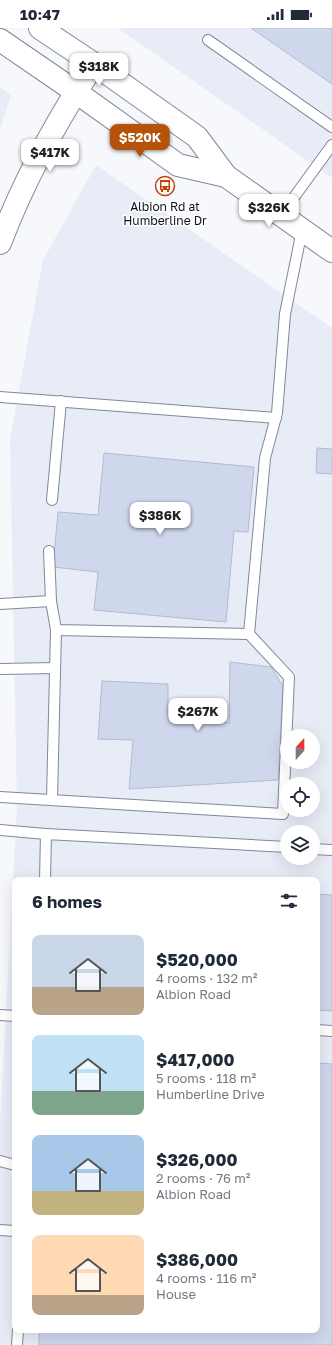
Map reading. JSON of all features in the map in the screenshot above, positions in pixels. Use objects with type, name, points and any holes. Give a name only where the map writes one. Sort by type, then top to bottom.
[{"type":"main road","points":[[40,28],[94,64],[197,137],[226,176],[332,251]]},
{"type":"main road","points":[[0,40],[178,165],[226,176]]},
{"type":"main road","points":[[0,243],[16,203],[44,147],[94,64]]},
{"type":"lane","points":[[208,40],[332,127]]},
{"type":"lane","points":[[281,215],[332,145]]},
{"type":"lane","points":[[249,634],[264,458],[276,418],[285,314],[302,230]]},
{"type":"lane","points":[[0,397],[276,418]]},
{"type":"lane","points":[[52,500],[61,401]]},
{"type":"lane","points":[[49,551],[51,602],[56,630],[52,799]]},
{"type":"lane","points":[[0,604],[51,602]]},
{"type":"lane","points":[[0,797],[283,814],[289,677],[249,634],[56,630]]},
{"type":"lane","points":[[0,669],[55,668]]},
{"type":"lane","points":[[0,830],[46,834],[280,847]]},
{"type":"lane","points":[[45,877],[46,834]]},
{"type":"lane","points":[[320,849],[332,850]]},
{"type":"lane","points":[[0,1015],[12,1016]]},
{"type":"lane","points":[[320,1030],[332,1031]]},
{"type":"lane","points":[[0,1161],[12,1164]]},
{"type":"lane","points":[[0,1230],[12,1232]]},
{"type":"lane","points":[[17,1345],[18,1333]]},
{"type":"shaded area","points":[[117,28],[332,28],[332,178],[138,42]]},
{"type":"shaded area","points":[[0,87],[11,95],[0,130]]},
{"type":"shaded area","points":[[96,165],[332,328],[332,1345],[0,1345],[0,1123],[12,901],[12,1333],[320,1333],[320,877],[13,877],[17,808],[10,439],[43,260]]},
{"type":"building","points":[[251,28],[332,28],[332,84]]},
{"type":"building","points":[[317,448],[332,449],[332,474],[316,473]]},
{"type":"building","points":[[104,453],[254,467],[248,532],[234,531],[226,622],[94,610],[98,572],[53,567],[58,512],[98,515]]},
{"type":"building","points":[[230,662],[271,667],[283,686],[278,780],[129,789],[133,740],[98,739],[102,681],[168,684],[168,717],[229,723]]},
{"type":"building","points":[[320,894],[332,895],[332,1011],[320,1010]]},
{"type":"building","points":[[320,1063],[332,1064],[332,1345],[39,1345],[39,1333],[320,1333]]},
{"type":"place","name":"Albion Rd at Humberline Dr","points":[[165,186]]}]
